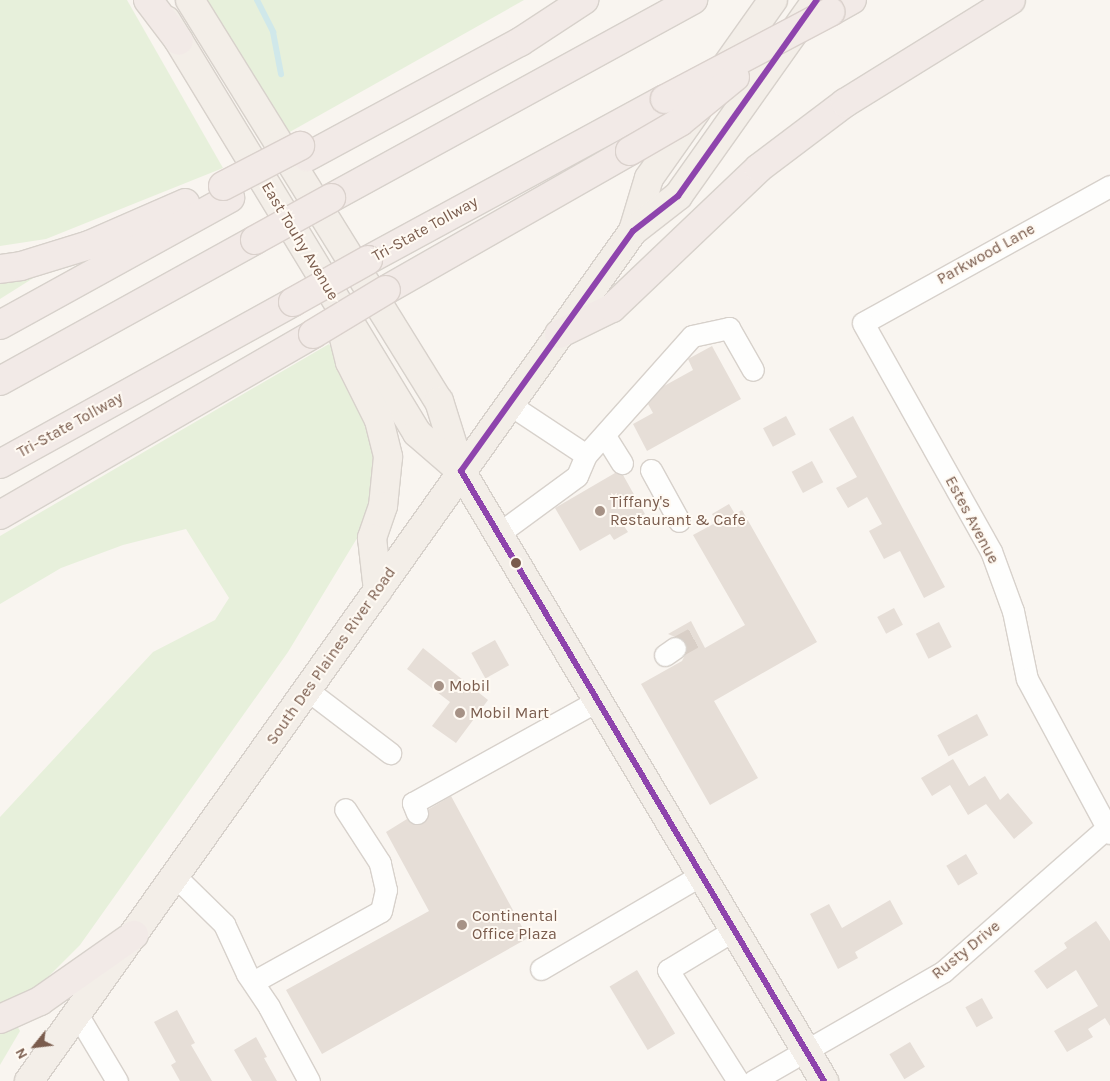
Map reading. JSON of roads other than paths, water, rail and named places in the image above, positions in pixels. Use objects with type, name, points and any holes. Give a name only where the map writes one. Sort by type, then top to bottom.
[{"type":"highway","points":[[148,0],[179,41]]},
{"type":"highway","points":[[304,152],[575,0]]},
{"type":"highway","points":[[0,325],[226,192],[520,42],[584,0]]},
{"type":"highway","points":[[0,381],[693,0]]},
{"type":"highway","points":[[559,334],[612,308],[758,168],[837,109],[1010,0]]},
{"type":"highway","name":"Tri-State Tollway","points":[[0,464],[368,260],[665,99],[772,46],[833,4]]},
{"type":"highway","points":[[0,515],[386,290],[680,122],[772,46]]},
{"type":"highway","points":[[0,269],[21,266],[90,245],[226,192]]},
{"type":"highway","points":[[0,1019],[40,1001],[134,935]]},
{"type":"main road","name":"East Touhy Avenue","points":[[155,0],[417,433],[461,470]]},
{"type":"main road","name":"East Touhy Avenue","points":[[190,0],[439,402],[461,470],[596,701],[824,1081]]},
{"type":"main road","name":"South Des Plaines River Road","points":[[633,231],[649,178],[772,0]]},
{"type":"main road","name":"South Des Plaines River Road","points":[[29,1081],[306,689],[378,591],[461,470],[633,231],[678,196],[833,4]]},
{"type":"main road","points":[[333,294],[350,362],[380,420],[388,457],[383,506],[372,538],[378,591]]},
{"type":"street","name":"Parkwood Lane","points":[[863,323],[1110,186]]},
{"type":"street","name":"Estes Avenue","points":[[863,323],[991,551],[1013,611],[1027,679],[1109,829]]},
{"type":"street","points":[[498,534],[576,476],[586,455],[605,436],[692,336],[729,328],[753,370]]},
{"type":"street","points":[[509,404],[586,455]]},
{"type":"street","points":[[605,436],[622,463]]},
{"type":"street","points":[[651,470],[679,520]]},
{"type":"street","points":[[306,689],[390,753]]},
{"type":"street","points":[[416,814],[413,802],[596,701]]},
{"type":"street","points":[[253,982],[381,911],[386,890],[380,863],[345,809]]},
{"type":"street","name":"Rusty Drive","points":[[753,1081],[944,971],[1109,829]]},
{"type":"street","points":[[175,876],[224,924],[253,982],[309,1081]]},
{"type":"street","points":[[542,969],[701,876]]},
{"type":"street","points":[[734,930],[668,970],[738,1081]]},
{"type":"street","points":[[77,1014],[117,1081]]},
{"type":"waterway","points":[[257,0],[273,32],[281,74]]},
{"type":"tunnel","points":[[675,648],[698,635]]},
{"type":"place","name":"Tiffany's Restaurant & Cafe","points":[[600,511]]},
{"type":"place","name":"Mobil","points":[[439,686]]},
{"type":"place","name":"Mobil Mart","points":[[460,713]]},
{"type":"place","name":"Continental Office Plaza","points":[[462,925]]}]
